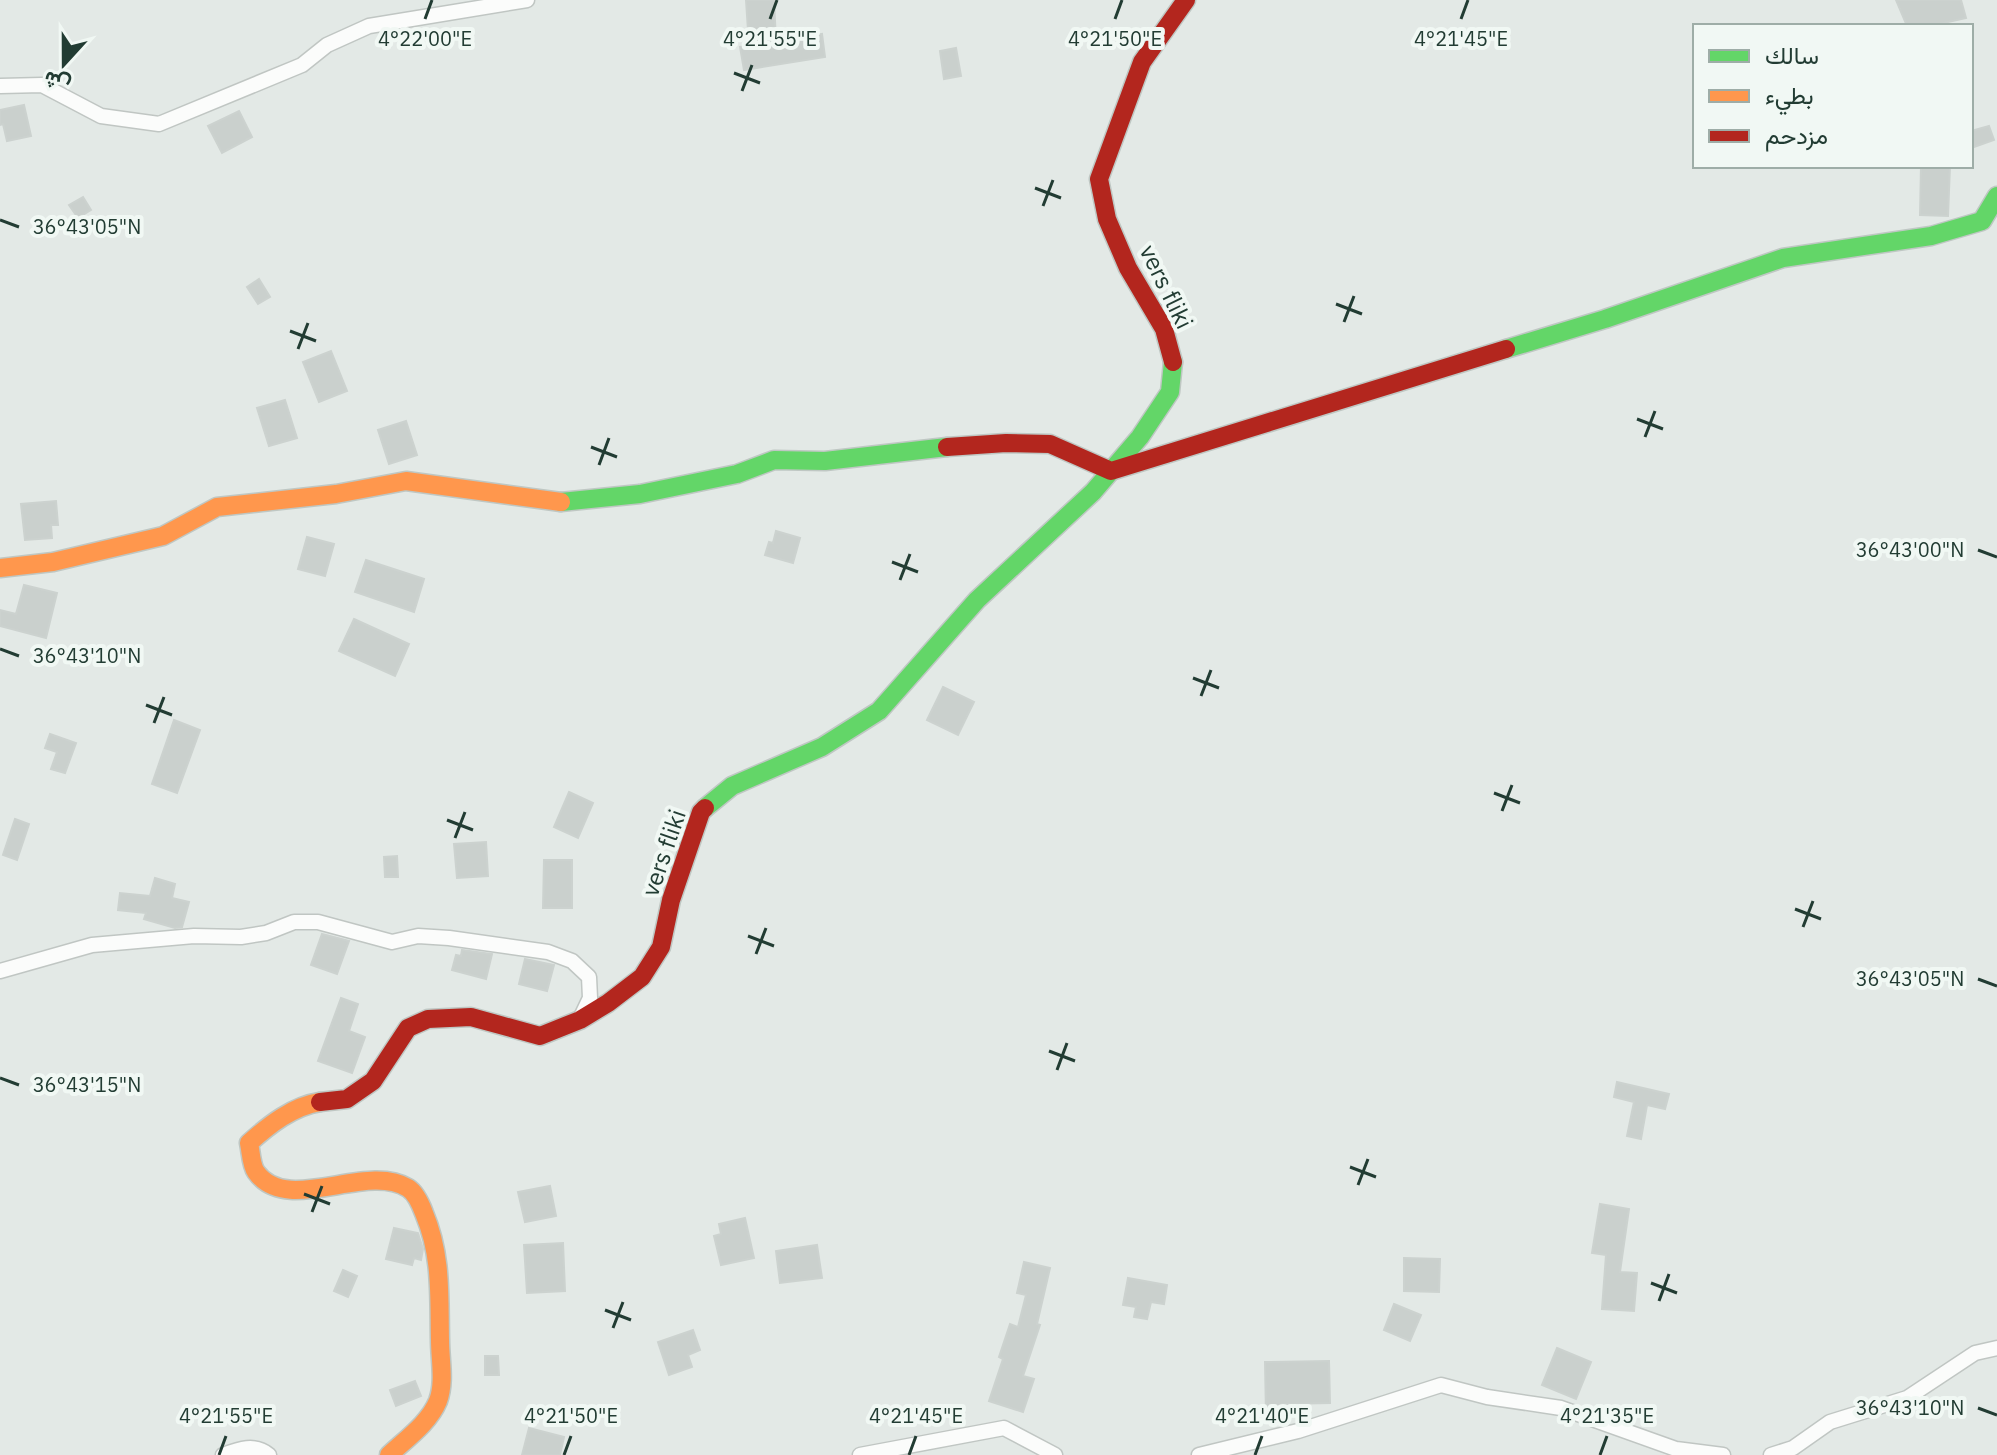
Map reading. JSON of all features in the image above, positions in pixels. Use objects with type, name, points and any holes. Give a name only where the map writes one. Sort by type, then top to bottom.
[{"type":"street","points":[[0,86],[42,85],[101,116],[159,124],[302,65],[327,45],[369,26],[527,0]]},
{"type":"street","name":"vers fliki","points":[[389,1455],[425,1422],[441,1391],[437,1253],[424,1215],[410,1189],[385,1180],[286,1191],[258,1178],[250,1163],[249,1143],[267,1127],[306,1104],[347,1099],[373,1081],[408,1028],[428,1019],[471,1017],[540,1036],[580,1020],[642,977],[661,947],[671,900],[701,812],[732,786],[822,747],[879,711],[977,600],[1093,492],[1159,413],[1170,392],[1174,366],[1164,329],[1128,268],[1107,219],[1099,179],[1142,62],[1186,0]]},
{"type":"street","points":[[0,568],[53,562],[163,536],[217,507],[336,494],[406,481],[565,503],[640,494],[737,474],[774,460],[825,461],[914,449],[1006,443],[1050,444],[1111,471],[1590,324],[1783,258],[1931,236],[1982,221],[1997,196]]},
{"type":"street","points":[[0,971],[92,945],[194,936],[241,937],[266,933],[294,922],[318,922],[392,942],[418,936],[548,952],[572,961],[589,977],[590,998],[580,1020]]},
{"type":"street","points":[[1771,1455],[1793,1448],[1830,1422],[1907,1398],[1975,1353],[1997,1348]]},
{"type":"street","points":[[1199,1455],[1298,1431],[1441,1385],[1487,1397],[1561,1408],[1676,1449],[1723,1455]]},
{"type":"street","points":[[860,1455],[1004,1428],[1055,1455]]},
{"type":"street","points":[[223,1455],[242,1447],[263,1450],[269,1455]]},
{"type":"building","points":[[746,0],[774,0],[776,41],[822,34],[825,57],[744,70],[740,47],[749,46]]},
{"type":"building","points":[[1896,0],[1961,0],[1966,18],[1939,24],[1906,24]]},
{"type":"building","points":[[956,48],[961,76],[944,79],[940,51]]},
{"type":"building","points":[[24,105],[31,136],[7,141],[3,124],[0,125],[0,110]]},
{"type":"building","points":[[239,111],[252,137],[222,153],[208,126]]},
{"type":"building","points":[[1989,126],[1994,140],[1973,147],[1973,130]]},
{"type":"building","points":[[1921,168],[1950,168],[1948,216],[1920,215]]},
{"type":"building","points":[[83,197],[91,210],[78,218],[69,205]]},
{"type":"building","points":[[259,279],[270,297],[258,304],[247,287]]},
{"type":"building","points":[[331,351],[347,391],[319,402],[303,362]]},
{"type":"building","points":[[285,400],[297,438],[269,446],[257,408]]},
{"type":"building","points":[[406,421],[417,455],[389,464],[378,430]]},
{"type":"building","points":[[56,501],[58,525],[51,525],[52,538],[25,540],[21,504]]},
{"type":"building","points":[[776,531],[800,538],[793,563],[765,555]]},
{"type":"building","points":[[307,537],[334,544],[325,576],[298,569]]},
{"type":"building","points":[[366,560],[424,579],[414,612],[355,592]]},
{"type":"building","points":[[24,585],[57,593],[46,638],[0,626],[0,610],[16,614]]},
{"type":"building","points":[[354,619],[409,644],[395,676],[339,651]]},
{"type":"building","points":[[943,687],[974,702],[958,735],[927,720]]},
{"type":"building","points":[[174,720],[200,730],[177,793],[152,784]]},
{"type":"building","points":[[50,734],[76,743],[65,773],[51,769],[57,752],[45,748]]},
{"type":"building","points":[[569,792],[593,803],[578,838],[554,827]]},
{"type":"building","points":[[15,819],[29,824],[17,860],[3,855]]},
{"type":"building","points":[[486,842],[488,876],[457,878],[454,844]]},
{"type":"building","points":[[397,856],[398,877],[385,877],[384,857]]},
{"type":"building","points":[[544,860],[572,860],[572,908],[543,908]]},
{"type":"building","points":[[155,878],[175,884],[172,898],[189,902],[182,927],[175,928],[144,919],[146,913],[118,910],[120,893],[150,896]]},
{"type":"building","points":[[322,934],[349,941],[337,974],[311,965]]},
{"type":"building","points":[[462,950],[492,954],[486,979],[452,970],[456,955],[461,956]]},
{"type":"building","points":[[525,959],[554,965],[547,991],[519,984]]},
{"type":"building","points":[[341,998],[358,1004],[349,1031],[365,1037],[352,1073],[318,1061]]},
{"type":"building","points":[[1617,1082],[1669,1094],[1665,1109],[1647,1105],[1641,1139],[1627,1136],[1634,1102],[1614,1097]]},
{"type":"building","points":[[550,1186],[556,1216],[525,1222],[518,1192]]},
{"type":"building","points":[[1600,1204],[1629,1209],[1620,1272],[1637,1273],[1634,1311],[1602,1309],[1606,1255],[1592,1253]]},
{"type":"building","points":[[745,1218],[754,1258],[721,1265],[714,1236],[721,1234],[719,1224]]},
{"type":"building","points":[[394,1228],[418,1233],[423,1249],[421,1260],[414,1258],[412,1265],[386,1259]]},
{"type":"building","points":[[563,1243],[565,1291],[527,1293],[524,1245]]},
{"type":"building","points":[[817,1245],[822,1278],[780,1283],[776,1251]]},
{"type":"building","points":[[1404,1258],[1440,1259],[1439,1292],[1404,1291]]},
{"type":"building","points":[[1024,1262],[1050,1268],[1037,1324],[1040,1325],[1023,1376],[1034,1379],[1023,1412],[989,1401],[1003,1359],[999,1357],[1010,1324],[1018,1327],[1026,1295],[1017,1293]]},
{"type":"building","points":[[343,1270],[357,1276],[348,1297],[334,1291]]},
{"type":"building","points":[[1128,1278],[1167,1285],[1164,1304],[1151,1302],[1147,1319],[1134,1317],[1136,1307],[1123,1305]]},
{"type":"building","points":[[1394,1304],[1421,1315],[1410,1341],[1384,1330]]},
{"type":"building","points":[[693,1330],[700,1350],[688,1355],[692,1367],[669,1375],[658,1342]]},
{"type":"building","points":[[1557,1348],[1591,1362],[1576,1399],[1542,1385]]},
{"type":"building","points":[[485,1356],[498,1356],[499,1375],[485,1375]]},
{"type":"building","points":[[1329,1361],[1330,1403],[1282,1404],[1283,1415],[1266,1415],[1265,1362]]},
{"type":"building","points":[[415,1381],[421,1396],[396,1406],[390,1390]]},
{"type":"building","points":[[529,1428],[564,1437],[560,1455],[522,1455]]},
{"type":"traffic: fast","points":[[1506,349],[1783,258],[1931,236],[1982,221],[1997,196]]},
{"type":"traffic: fast","points":[[705,808],[732,786],[822,747],[879,711],[977,600],[1093,492],[1140,437],[1170,392],[1173,362]]},
{"type":"traffic: fast","points":[[561,502],[640,494],[737,474],[774,460],[825,461],[947,447]]},
{"type":"traffic: slow","points":[[0,568],[53,562],[163,536],[217,507],[336,494],[406,481],[561,502]]},
{"type":"traffic: slow","points":[[320,1102],[291,1112],[249,1143],[256,1172],[270,1184],[287,1189],[307,1190],[371,1181],[391,1182],[408,1188],[421,1206],[437,1260],[440,1394],[429,1416],[389,1455]]},
{"type":"traffic: jam","points":[[1173,362],[1164,329],[1128,268],[1107,219],[1099,179],[1142,62],[1186,0]]},
{"type":"traffic: jam","points":[[947,447],[1050,444],[1111,471],[1506,349]]},
{"type":"traffic: jam","points":[[320,1102],[347,1099],[373,1081],[408,1028],[428,1019],[471,1017],[540,1036],[580,1020],[608,1003],[642,977],[661,947],[671,900],[705,808]]}]
